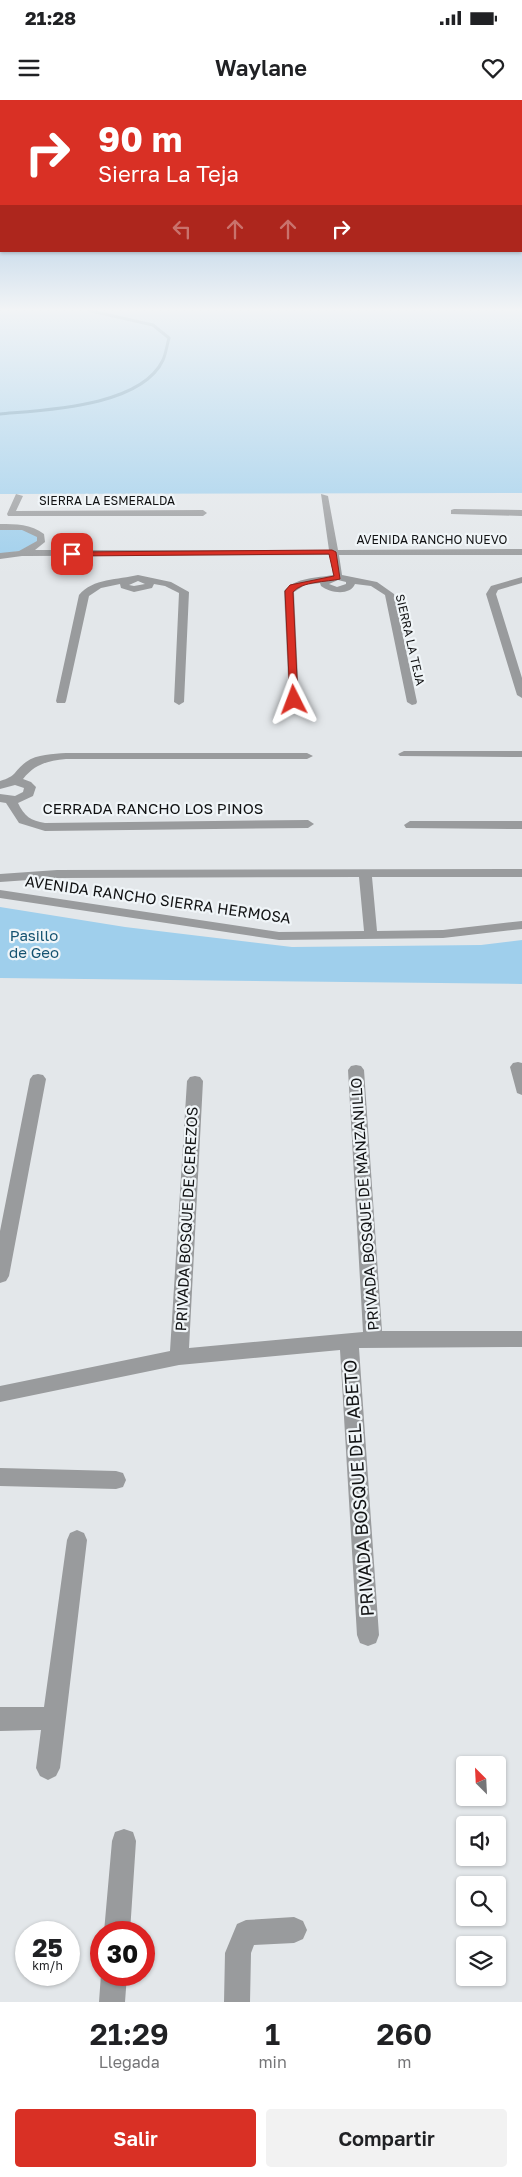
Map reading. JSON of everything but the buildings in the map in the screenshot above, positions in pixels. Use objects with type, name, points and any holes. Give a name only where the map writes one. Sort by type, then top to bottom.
[{"type":"street","points":[[19,496],[11,514],[23,527]]},
{"type":"street","points":[[324,496],[332,552],[333,578],[325,581],[326,586],[336,589],[348,588],[351,585],[350,580]]},
{"type":"street","name":"SIERRA LA ESMERALDA","points":[[0,511],[11,514],[203,513]]},
{"type":"street","points":[[454,512],[522,512]]},
{"type":"street","points":[[0,527],[23,527],[35,531],[41,536],[41,542],[34,548],[22,553],[0,556]]},
{"type":"street","points":[[41,542],[72,554]]},
{"type":"street","name":"AVENIDA RANCHO NUEVO","points":[[22,553],[72,554],[138,565],[332,552],[522,552]]},
{"type":"street","points":[[150,581],[149,586],[134,590],[124,586],[125,581],[138,565],[150,581],[168,584],[184,592],[178,702]]},
{"type":"street","name":"SIERRA LA TEJA","points":[[294,700],[289,591],[293,587],[306,583],[333,578],[374,584],[389,594],[412,702]]},
{"type":"street","points":[[522,580],[494,588],[490,594],[522,695]]},
{"type":"street","points":[[61,701],[84,595],[88,590],[100,585],[125,581]]},
{"type":"street","points":[[404,754],[522,754]]},
{"type":"street","points":[[15,781],[27,765],[42,759],[66,756],[307,756]]},
{"type":"street","points":[[0,786],[15,781],[24,783],[30,788],[29,793],[22,798],[6,799]]},
{"type":"street","name":"CERRADA RANCHO LOS PINOS","points":[[6,799],[19,817],[28,824],[45,827],[308,824]]},
{"type":"street","points":[[410,825],[522,825]]},
{"type":"street","points":[[366,873],[371,935]]},
{"type":"street","name":"AVENIDA RANCHO SIERRA HERMOSA","points":[[0,878],[57,874],[522,873]]},
{"type":"street","name":"AVENIDA RANCHO SIERRA HERMOSA","points":[[0,894],[279,936],[443,934],[522,926]]},
{"type":"street","points":[[518,1067],[522,1089]]},
{"type":"street","name":"PRIVADA BOSQUE DE MANZANILLO","points":[[356,1070],[373,1339]]},
{"type":"street","points":[[0,1276],[38,1079]]},
{"type":"street","name":"PRIVADA BOSQUE DE CEREZOS","points":[[179,1357],[195,1081]]},
{"type":"street","points":[[0,1394],[179,1357],[373,1339],[522,1340]]},
{"type":"street","name":"PRIVADA BOSQUE DEL ABETO","points":[[349,1342],[368,1635]]},
{"type":"street","points":[[0,1477],[116,1480]]},
{"type":"street","points":[[48,1768],[77,1540]]},
{"type":"street","points":[[0,1719],[55,1718]]},
{"type":"street","points":[[118,1921],[124,1841]]},
{"type":"street","points":[[237,2002],[238,1953],[246,1933],[294,1930]]},
{"type":"street","points":[[112,2002],[113,1986]]},
{"type":"green space","points":[[0,400],[522,400],[522,493],[0,494]]},
{"type":"green space","points":[[0,529],[24,529],[37,534],[38,543],[27,550],[0,554]]},
{"type":"green space","name":"Pasillo de Geo","points":[[0,907],[125,927],[292,947],[481,945],[522,940],[522,984],[0,978]]},
{"type":"waterway","points":[[0,414],[65,408],[102,400]]},
{"type":"route","points":[[72,554],[332,552],[338,577],[306,583],[293,587],[289,591],[294,700]]}]
